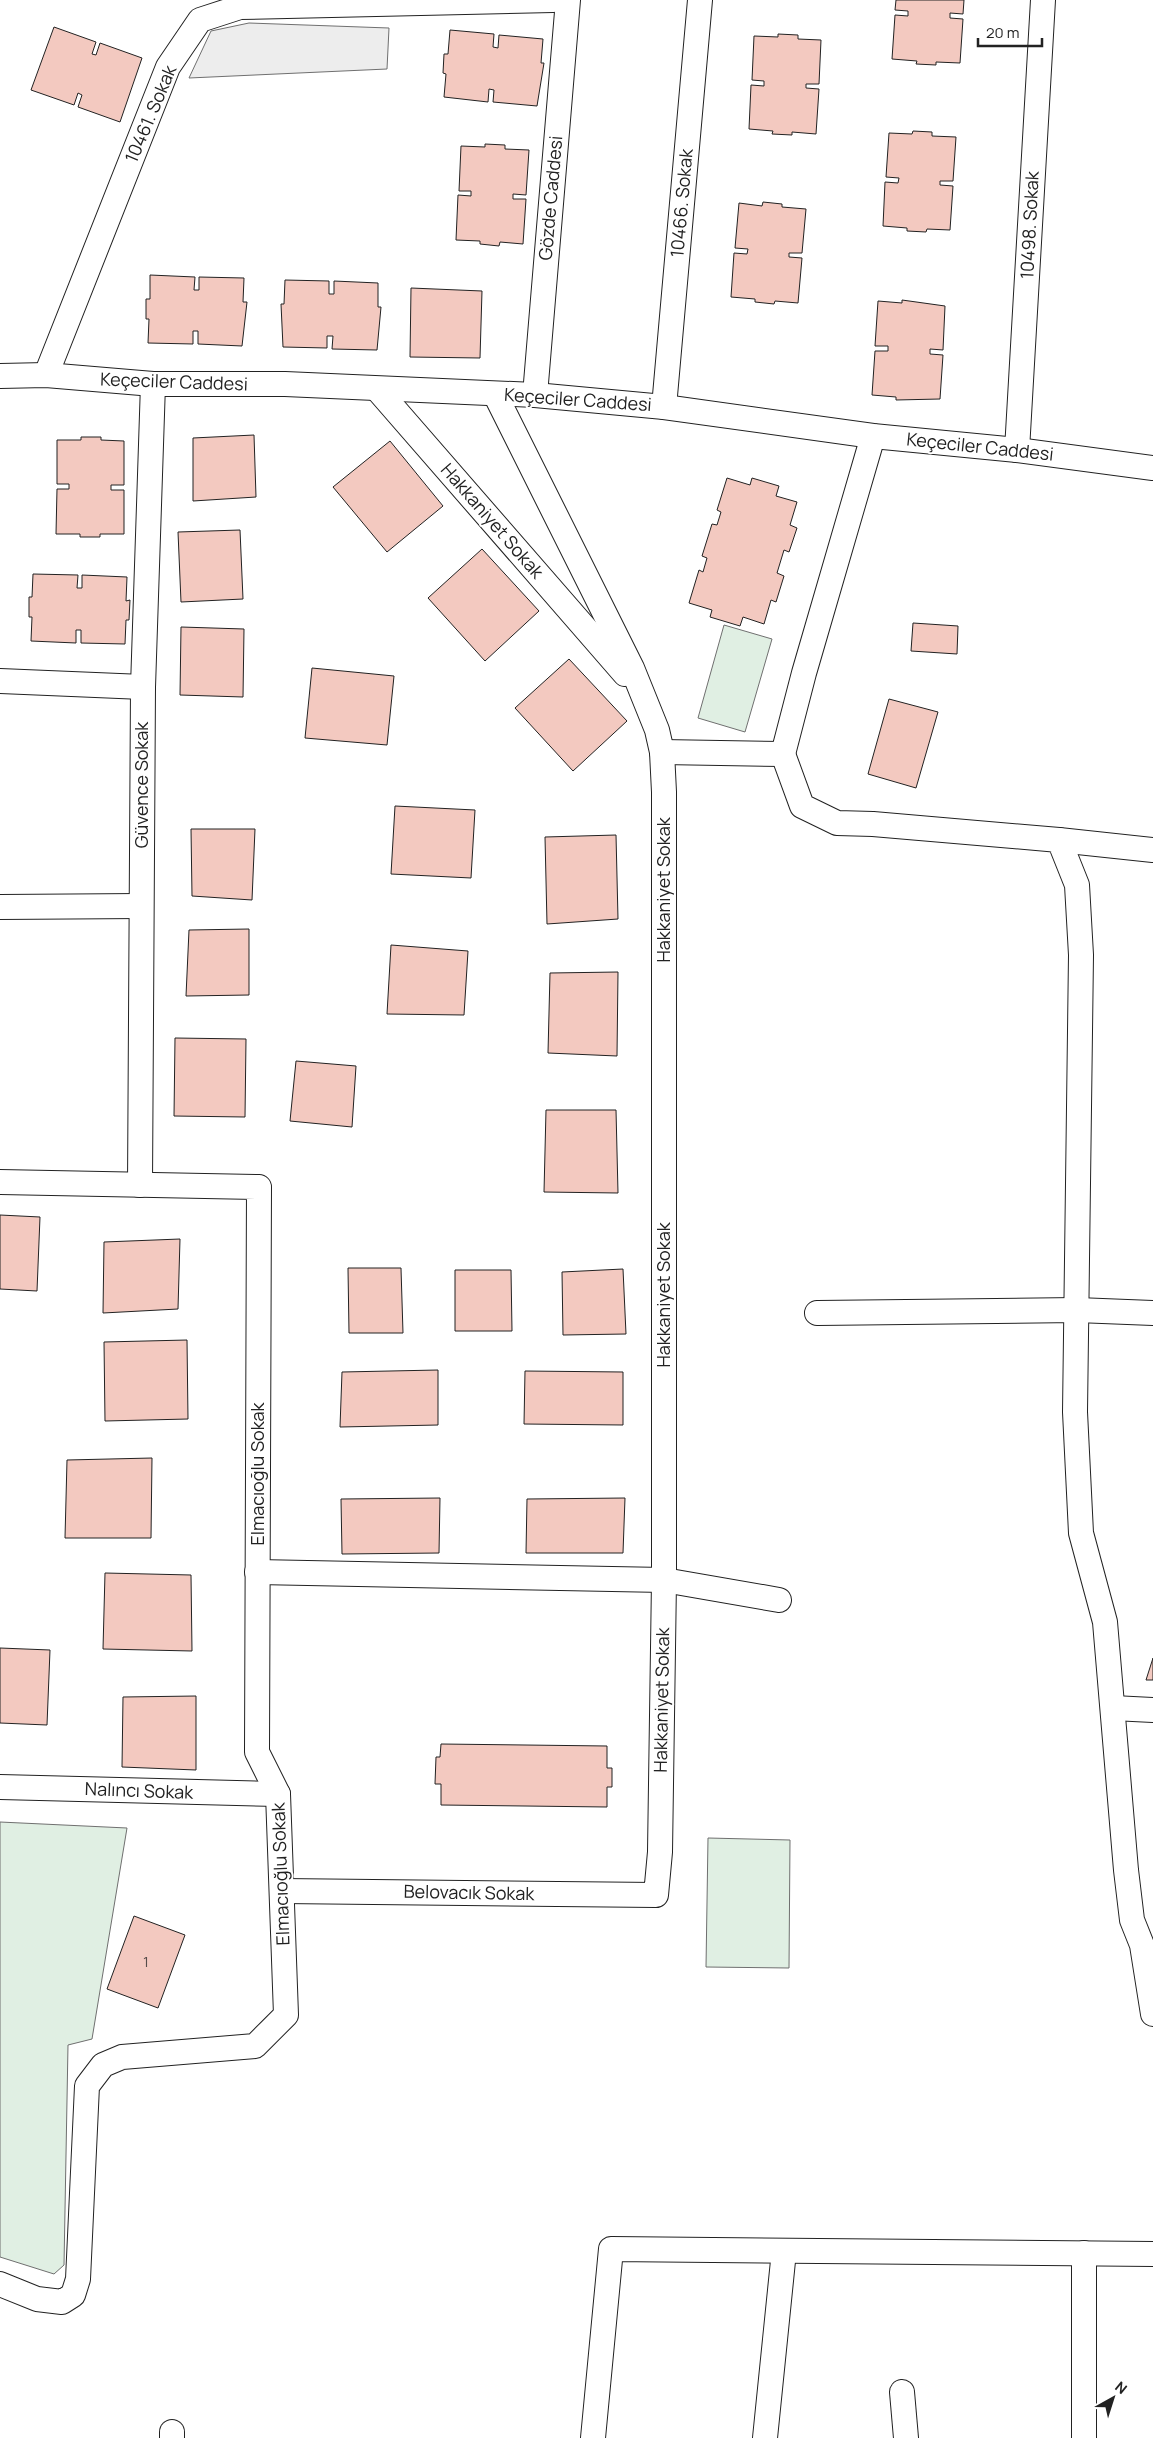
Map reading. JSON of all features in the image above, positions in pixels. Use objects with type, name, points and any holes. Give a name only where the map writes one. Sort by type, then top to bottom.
[{"type":"street","name":"10461. Sokak","points":[[46,375],[168,67],[200,20],[240,7],[553,0]]},
{"type":"street","name":"Gözde Caddesi","points":[[534,395],[568,0]]},
{"type":"street","name":"10466. Sokak","points":[[664,407],[700,0]]},
{"type":"street","name":"10498. Sokak","points":[[1017,450],[1043,0]]},
{"type":"street","name":"Keçeciler Caddesi","points":[[0,376],[46,375],[153,384],[285,384],[534,395],[664,407],[873,436],[1017,450],[1153,468]]},
{"type":"street","name":"Güvence Sokak","points":[[140,1185],[142,687],[153,384]]},
{"type":"street","name":"Hakkaniyet Sokak","points":[[377,389],[645,698]]},
{"type":"street","name":"Hakkaniyet Sokak","points":[[495,394],[632,668],[657,730],[662,752],[664,792],[664,1580],[660,1852],[656,1896]]},
{"type":"street","points":[[873,436],[782,754],[802,806],[837,823],[873,824],[1153,850]]},
{"type":"street","points":[[0,681],[142,687]]},
{"type":"street","points":[[662,752],[782,754]]},
{"type":"street","points":[[1059,840],[1077,885],[1081,955],[1075,1412],[1081,1533],[1105,1622],[1132,1920],[1142,1945],[1153,2014]]},
{"type":"street","points":[[0,907],[141,906]]},
{"type":"street","name":"Elmacıoğlu Sokak","points":[[0,1182],[259,1187],[257,1752],[278,1794],[286,2015],[255,2046],[122,2057],[103,2065],[87,2086],[78,2278],[73,2295],[62,2302],[37,2299],[0,2284]]},
{"type":"street","points":[[817,1313],[1077,1310],[1153,1313]]},
{"type":"street","points":[[257,1572],[664,1580],[779,1600]]},
{"type":"street","points":[[1113,1708],[1153,1710]]},
{"type":"street","name":"Nalıncı Sokak","points":[[0,1787],[278,1794]]},
{"type":"street","name":"Belovacık Sokak","points":[[282,1891],[656,1896]]},
{"type":"street","points":[[593,2438],[611,2249],[1153,2254]]},
{"type":"street","points":[[764,2438],[784,2251]]},
{"type":"street","points":[[1084,2253],[1084,2438]]},
{"type":"street","points":[[902,2392],[906,2438]]},
{"type":"green space","points":[[724,625],[772,639],[745,732],[698,718]]},
{"type":"green space","points":[[0,1822],[127,1828],[92,2039],[68,2045],[64,2265],[54,2274],[0,2257]]},
{"type":"green space","points":[[708,1838],[790,1840],[789,1968],[706,1967]]},
{"type":"shaded area","points":[[249,23],[389,28],[387,69],[189,78],[211,31]]},
{"type":"building","points":[[896,0],[964,0],[963,14],[950,13],[950,18],[963,19],[960,63],[936,62],[936,65],[916,64],[917,61],[892,59],[895,15],[908,16],[908,11],[895,10]]},
{"type":"building","points":[[54,27],[96,42],[92,54],[96,55],[100,43],[142,58],[120,122],[78,107],[82,95],[78,93],[74,105],[31,90]]},
{"type":"building","points":[[450,30],[494,34],[493,47],[498,48],[499,35],[543,39],[541,63],[544,63],[537,106],[493,102],[494,90],[489,89],[488,102],[444,97],[446,74],[443,73],[444,54],[448,54]]},
{"type":"building","points":[[778,34],[798,35],[798,39],[821,40],[819,84],[806,84],[806,88],[819,89],[816,134],[792,132],[792,135],[772,134],[773,131],[749,129],[751,85],[764,86],[764,81],[752,80],[754,36],[778,37]]},
{"type":"building","points":[[913,131],[932,132],[932,136],[956,137],[953,181],[940,181],[940,185],[953,186],[950,230],[927,229],[926,232],[907,231],[907,228],[883,226],[885,182],[898,183],[899,178],[886,177],[889,133],[912,134]]},
{"type":"building","points":[[485,144],[505,145],[505,149],[529,150],[526,195],[513,194],[513,199],[526,199],[523,244],[500,242],[499,246],[480,244],[480,241],[456,240],[458,195],[471,196],[471,191],[459,191],[461,146],[485,147]]},
{"type":"building","points":[[763,202],[782,204],[782,207],[806,209],[802,253],[789,253],[789,257],[802,258],[798,303],[775,301],[774,304],[755,302],[755,299],[731,297],[734,253],[747,254],[748,249],[735,248],[739,203],[762,206]]},
{"type":"building","points":[[150,275],[195,277],[194,290],[199,290],[199,277],[244,278],[243,302],[247,302],[242,346],[198,344],[198,331],[193,331],[193,344],[148,343],[149,319],[146,319],[146,299],[150,299]]},
{"type":"building","points":[[285,280],[329,281],[329,294],[334,294],[334,281],[378,283],[378,307],[381,307],[377,350],[332,349],[333,336],[327,336],[327,348],[283,347],[281,304],[284,304]]},
{"type":"building","points":[[411,288],[482,291],[480,358],[410,357]]},
{"type":"building","points":[[902,300],[945,306],[943,350],[930,349],[930,354],[943,355],[940,399],[896,400],[896,397],[872,395],[875,351],[888,351],[888,346],[875,346],[878,301],[902,303]]},
{"type":"building","points":[[254,435],[256,497],[193,501],[193,438]]},
{"type":"building","points":[[81,437],[101,437],[101,440],[124,441],[124,485],[111,485],[111,490],[124,490],[124,534],[100,534],[100,537],[80,537],[80,534],[56,534],[57,489],[69,489],[69,484],[57,484],[57,440],[81,440]]},
{"type":"building","points":[[390,441],[443,506],[387,552],[333,487]]},
{"type":"building","points":[[727,478],[750,485],[752,478],[779,486],[776,496],[797,502],[790,525],[797,528],[789,552],[784,550],[777,573],[784,576],[776,602],[771,600],[764,624],[743,617],[740,626],[710,617],[712,610],[689,603],[699,570],[703,572],[707,558],[702,556],[712,524],[717,525],[721,512],[717,510]]},
{"type":"building","points":[[240,530],[243,599],[181,602],[178,532]]},
{"type":"building","points":[[482,549],[539,611],[485,661],[428,598]]},
{"type":"building","points":[[33,574],[78,575],[77,588],[82,588],[82,575],[127,577],[126,601],[130,600],[129,620],[126,620],[125,644],[81,643],[81,630],[76,630],[76,643],[31,641],[32,617],[29,617],[29,597],[32,597]]},
{"type":"building","points":[[913,623],[958,626],[957,654],[911,651]]},
{"type":"building","points":[[181,627],[244,629],[243,697],[180,695]]},
{"type":"building","points":[[569,659],[627,721],[573,771],[515,708]]},
{"type":"building","points":[[312,668],[394,676],[387,745],[305,738]]},
{"type":"building","points":[[889,699],[938,712],[916,788],[868,774]]},
{"type":"building","points":[[395,806],[475,810],[471,878],[391,874]]},
{"type":"building","points":[[191,829],[255,829],[252,900],[192,896]]},
{"type":"building","points":[[616,835],[618,919],[547,924],[545,837]]},
{"type":"building","points":[[249,929],[249,995],[186,996],[189,930]]},
{"type":"building","points":[[391,945],[468,951],[464,1015],[387,1014]]},
{"type":"building","points":[[618,972],[617,1056],[548,1053],[550,973]]},
{"type":"building","points":[[175,1038],[246,1039],[245,1117],[174,1116]]},
{"type":"building","points":[[296,1061],[356,1066],[352,1127],[290,1121]]},
{"type":"building","points":[[546,1110],[616,1110],[618,1193],[544,1192]]},
{"type":"building","points":[[0,1215],[40,1217],[37,1291],[0,1289]]},
{"type":"building","points":[[180,1239],[178,1309],[103,1313],[104,1242]]},
{"type":"building","points":[[348,1268],[401,1268],[403,1333],[349,1333]]},
{"type":"building","points":[[623,1269],[626,1334],[563,1335],[562,1272]]},
{"type":"building","points":[[455,1270],[511,1270],[512,1331],[455,1331]]},
{"type":"building","points":[[187,1340],[188,1419],[105,1421],[104,1342]]},
{"type":"building","points":[[438,1370],[438,1425],[340,1427],[342,1372]]},
{"type":"building","points":[[525,1371],[623,1372],[623,1425],[524,1424]]},
{"type":"building","points":[[152,1458],[151,1538],[65,1538],[67,1460]]},
{"type":"building","points":[[440,1498],[439,1553],[342,1554],[341,1499]]},
{"type":"building","points":[[625,1498],[623,1553],[526,1553],[527,1499]]},
{"type":"building","points":[[105,1573],[191,1575],[192,1651],[103,1649]]},
{"type":"building","points":[[0,1648],[50,1650],[47,1725],[0,1723]]},
{"type":"building","points":[[1153,1658],[1153,1680],[1146,1680]]},
{"type":"building","points":[[196,1696],[196,1770],[122,1767],[123,1697]]},
{"type":"building","points":[[441,1744],[607,1746],[607,1768],[612,1768],[612,1787],[607,1787],[607,1807],[441,1805],[441,1784],[435,1784],[436,1757],[440,1757]]},
{"type":"building","points":[[134,1916],[185,1935],[158,2008],[107,1989]]}]
